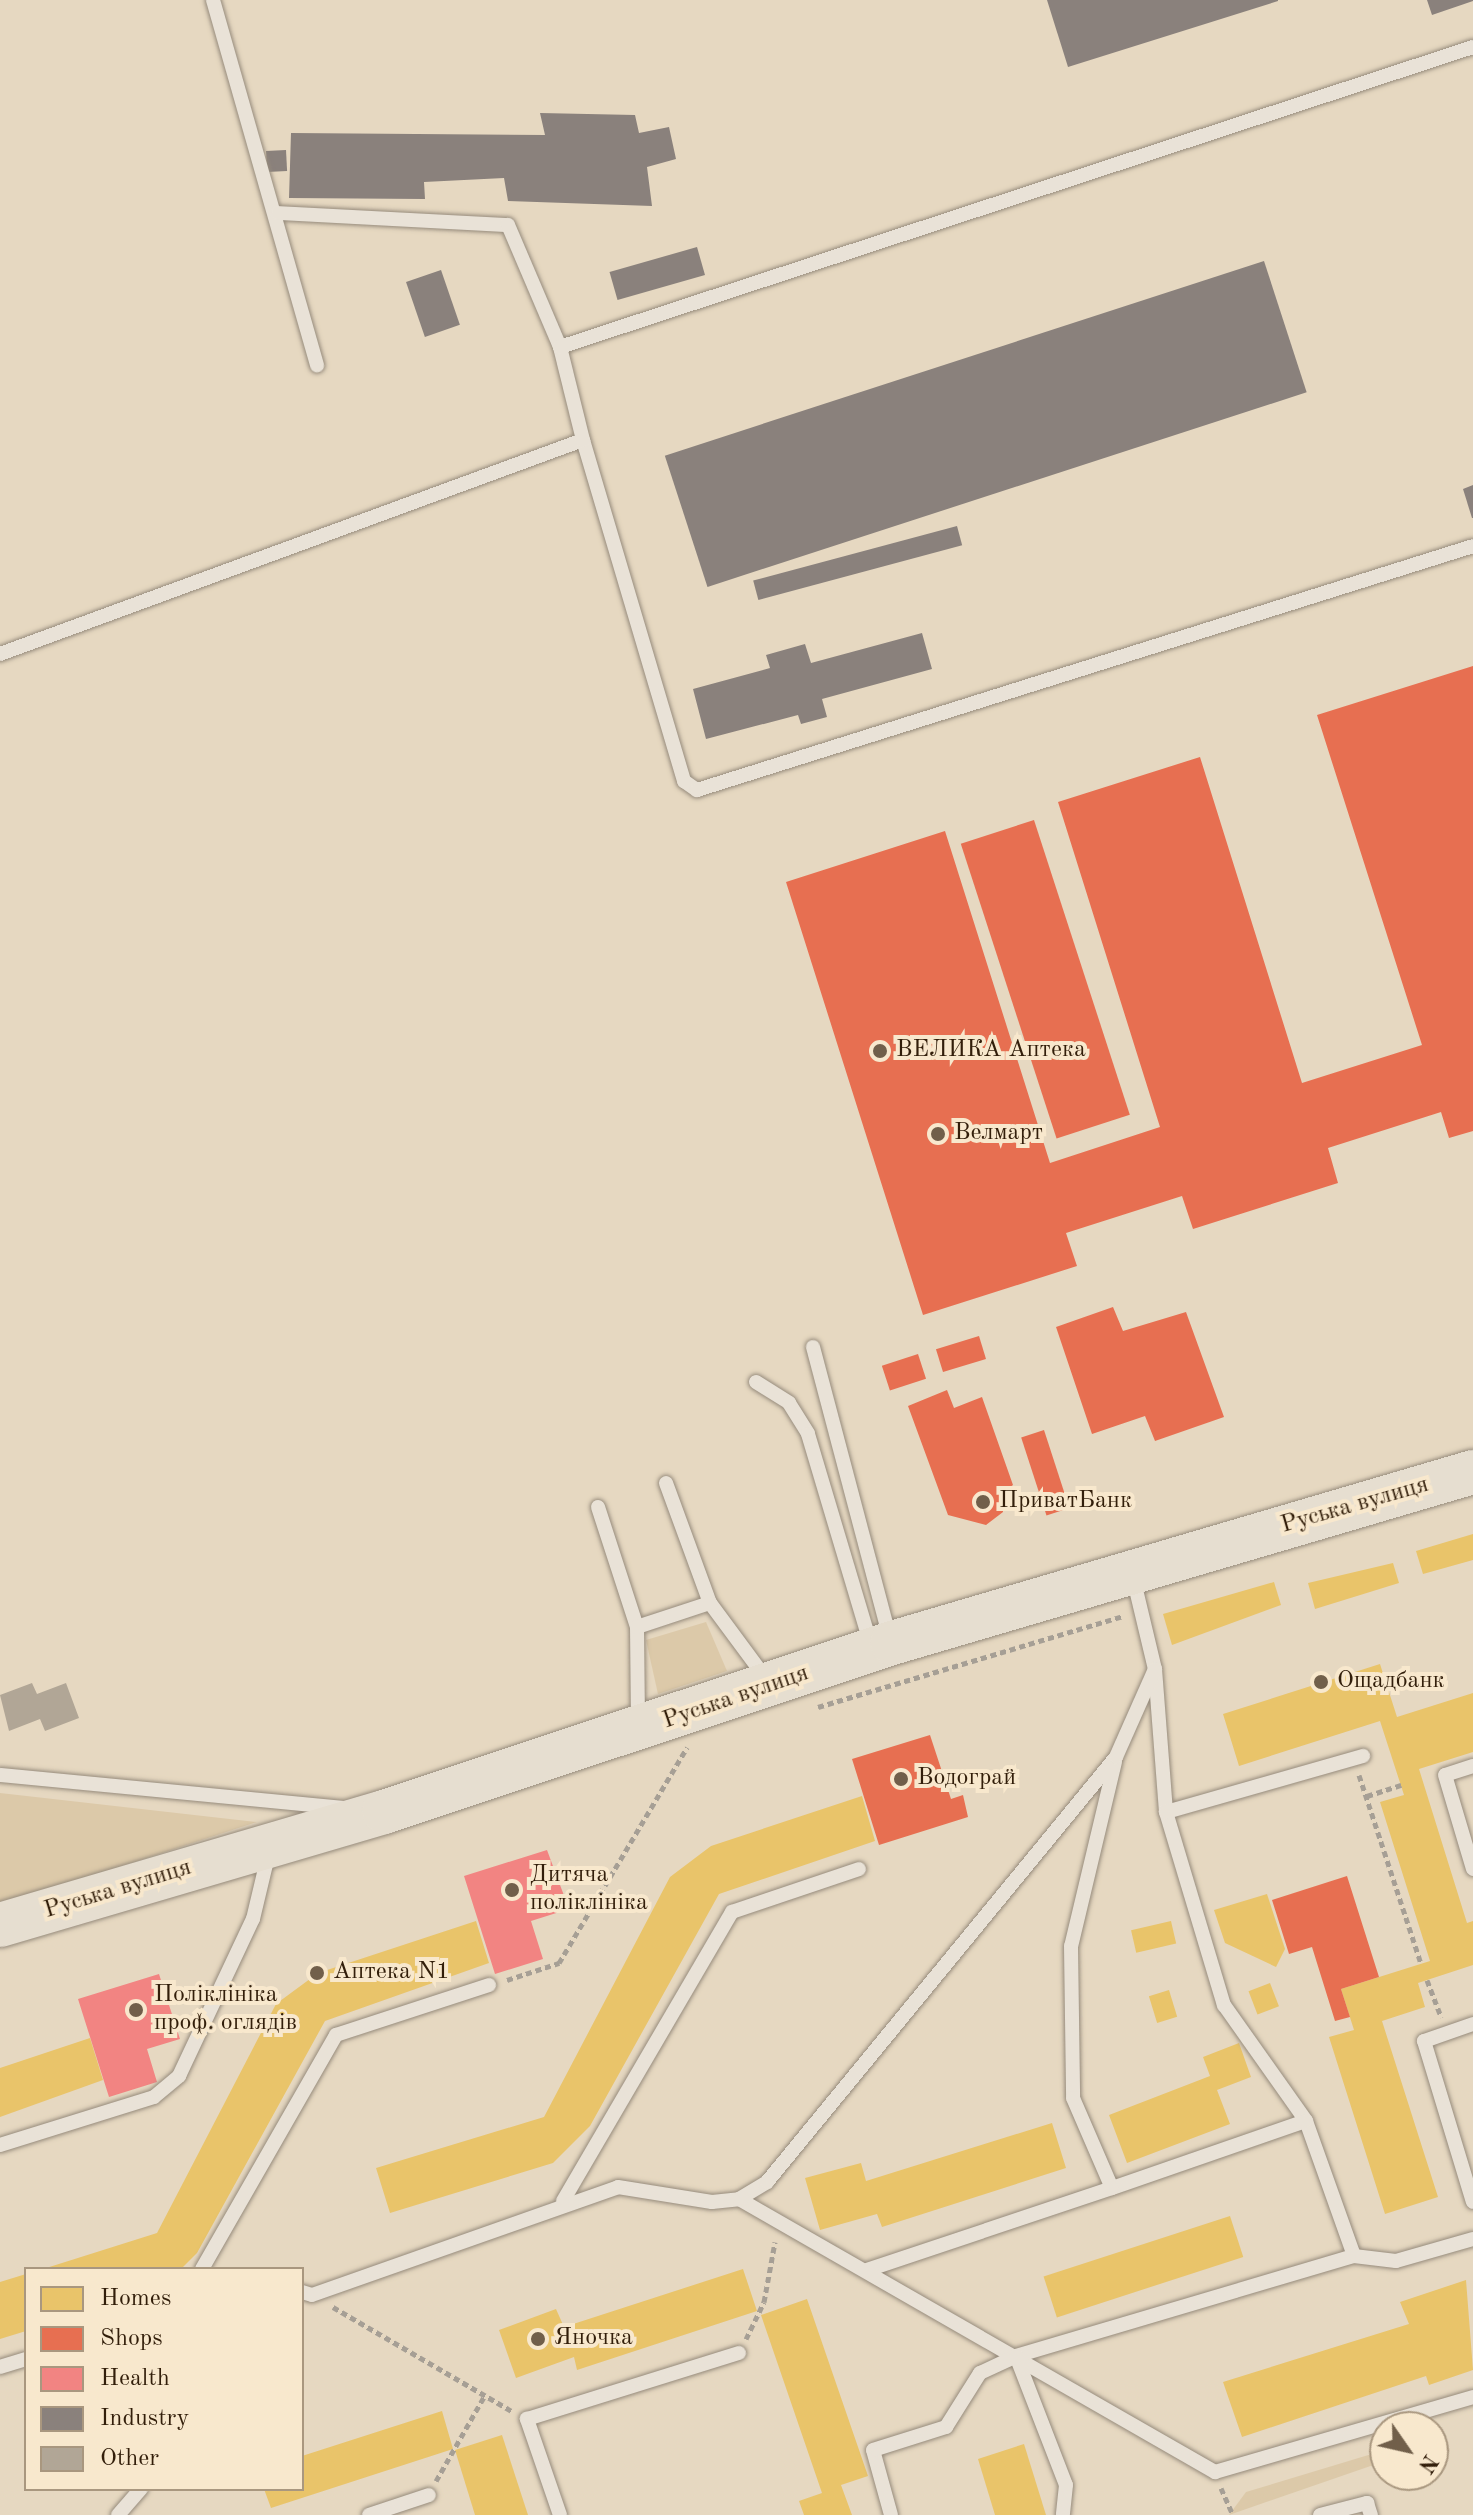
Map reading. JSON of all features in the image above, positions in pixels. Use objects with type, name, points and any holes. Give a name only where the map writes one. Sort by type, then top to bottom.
[{"type":"main road","name":"Руська вулиця","points":[[0,1925],[270,1843],[384,1812],[638,1732],[882,1646],[1473,1472]]},
{"type":"lane","points":[[213,0],[278,213],[317,365]]},
{"type":"lane","points":[[560,347],[1473,47]]},
{"type":"lane","points":[[278,213],[508,225],[560,347],[583,440],[684,781],[697,790],[1473,546]]},
{"type":"lane","points":[[0,654],[583,440]]},
{"type":"lane","points":[[813,1347],[882,1646]]},
{"type":"lane","points":[[756,1382],[789,1403],[808,1434],[882,1646]]},
{"type":"lane","points":[[666,1483],[710,1603],[772,1687]]},
{"type":"lane","points":[[598,1507],[637,1627],[638,1732]]},
{"type":"lane","points":[[1132,1572],[1155,1669],[1166,1812],[1224,2005],[1306,2121],[1354,2256]]},
{"type":"lane","points":[[637,1627],[710,1603]]},
{"type":"lane","points":[[1112,2188],[1073,2098],[1071,1946],[1116,1757],[1155,1669]]},
{"type":"lane","points":[[305,2297],[563,2201],[618,2187],[712,2202],[739,2199],[767,2182],[803,2142],[1116,1757]]},
{"type":"lane","points":[[1166,1812],[1358,1757]]},
{"type":"lane","points":[[1473,1766],[1445,1775],[1473,1869]]},
{"type":"lane","points":[[0,1775],[384,1812]]},
{"type":"lane","points":[[0,2145],[154,2097],[179,2076],[253,1919],[270,1843]]},
{"type":"lane","points":[[563,2201],[732,1912],[859,1869]]},
{"type":"lane","points":[[203,2267],[336,2035],[489,1985]]},
{"type":"lane","points":[[1473,2024],[1424,2041],[1473,2202]]},
{"type":"lane","points":[[867,2270],[1306,2121]]},
{"type":"lane","points":[[739,2199],[1215,2472],[1473,2397]]},
{"type":"lane","points":[[891,2515],[873,2450],[946,2427],[980,2373],[1016,2356],[1354,2256],[1396,2261],[1473,2239]]},
{"type":"lane","points":[[560,2515],[527,2419],[739,2353]]},
{"type":"lane","points":[[1016,2356],[1066,2485],[1063,2515]]},
{"type":"lane","points":[[0,2367],[24,2360]]},
{"type":"lane","points":[[118,2515],[139,2491]]},
{"type":"lane","points":[[369,2515],[429,2495]]},
{"type":"lane","points":[[1320,2515],[1367,2503],[1371,2515]]},
{"type":"path","points":[[489,1985],[559,1963],[690,1743]]},
{"type":"path","points":[[1358,1757],[1367,1796],[1421,1964]]},
{"type":"path","points":[[1367,1796],[1401,1785]]},
{"type":"path","points":[[1427,1980],[1447,2033]]},
{"type":"path","points":[[739,2353],[764,2302],[779,2221]]},
{"type":"path","points":[[305,2297],[527,2419]]},
{"type":"path","points":[[429,2495],[485,2395]]},
{"type":"path","points":[[1215,2472],[1233,2515]]},
{"type":"shaded area","points":[[706,1622],[727,1671],[658,1694],[646,1640]]},
{"type":"shaded area","points":[[0,1793],[257,1822],[0,1906]]},
{"type":"shaded area","points":[[1369,2455],[1369,2467],[1229,2515],[1246,2492]]},
{"type":"building: Homes","points":[[1473,1534],[1473,1560],[1423,1574],[1416,1551]]},
{"type":"building: Homes","points":[[1393,1563],[1399,1583],[1315,1609],[1308,1583]]},
{"type":"building: Homes","points":[[1274,1582],[1281,1605],[1172,1645],[1163,1614]]},
{"type":"building: Homes","points":[[1380,1664],[1397,1717],[1473,1693],[1473,1752],[1419,1769],[1467,1923],[1473,1921],[1473,1965],[1418,1983],[1425,2007],[1382,2021],[1438,2197],[1385,2214],[1329,2037],[1354,2030],[1341,1989],[1430,1961],[1380,1802],[1404,1795],[1380,1721],[1239,1766],[1223,1714]]},
{"type":"building: Homes","points":[[862,1796],[875,1841],[719,1894],[590,2126],[553,2163],[390,2213],[376,2168],[544,2117],[670,1877],[711,1846]]},
{"type":"building: Homes","points":[[1267,1894],[1285,1949],[1276,1967],[1225,1943],[1214,1910]]},
{"type":"building: Homes","points":[[476,1921],[489,1963],[325,2021],[197,2253],[183,2267],[49,2267],[157,2233],[276,2004],[318,1973]]},
{"type":"building: Homes","points":[[1171,1921],[1176,1943],[1136,1953],[1131,1930]]},
{"type":"building: Homes","points":[[1270,1983],[1279,2006],[1257,2015],[1249,1991]]},
{"type":"building: Homes","points":[[1169,1990],[1177,2017],[1157,2023],[1149,1996]]},
{"type":"building: Homes","points":[[90,2038],[103,2080],[0,2117],[0,2068]]},
{"type":"building: Homes","points":[[1239,2043],[1251,2077],[1217,2090],[1230,2124],[1127,2163],[1109,2115],[1210,2076],[1203,2057]]},
{"type":"building: Homes","points":[[1052,2123],[1066,2168],[882,2227],[877,2214],[820,2230],[805,2178],[861,2163],[866,2181]]},
{"type":"building: Homes","points":[[1230,2216],[1243,2257],[1057,2317],[1044,2277]]},
{"type":"building: Homes","points":[[743,2269],[757,2311],[577,2370],[574,2357],[516,2378],[499,2330],[556,2309],[564,2327]]},
{"type":"building: Homes","points":[[24,2275],[24,2332],[0,2339],[0,2282]]},
{"type":"building: Homes","points":[[1466,2280],[1473,2370],[1429,2385],[1426,2376],[1242,2437],[1223,2382],[1409,2324],[1400,2302]]},
{"type":"building: Homes","points":[[807,2299],[868,2476],[841,2485],[852,2515],[804,2515],[799,2501],[822,2493],[761,2315]]},
{"type":"building: Homes","points":[[442,2411],[453,2449],[271,2508],[265,2491],[304,2491],[304,2455]]},
{"type":"building: Homes","points":[[502,2435],[528,2515],[475,2515],[455,2450]]},
{"type":"building: Homes","points":[[1024,2444],[1046,2515],[995,2515],[978,2459]]},
{"type":"building: Shops","points":[[1473,666],[1473,1131],[1449,1138],[1441,1112],[1328,1148],[1338,1183],[1193,1229],[1182,1196],[1066,1233],[1077,1266],[923,1315],[786,882],[945,831],[1050,1163],[1160,1127],[1058,802],[1200,757],[1302,1083],[1422,1045],[1317,715]]},
{"type":"building: Shops","points":[[1034,820],[1130,1115],[1057,1139],[961,844]]},
{"type":"building: Shops","points":[[1113,1307],[1123,1331],[1186,1312],[1224,1417],[1155,1441],[1145,1416],[1092,1434],[1056,1327]]},
{"type":"building: Shops","points":[[979,1336],[986,1359],[943,1372],[936,1349]]},
{"type":"building: Shops","points":[[918,1354],[926,1379],[890,1390],[882,1366]]},
{"type":"building: Shops","points":[[947,1390],[954,1408],[982,1397],[1013,1485],[1003,1492],[1003,1512],[986,1525],[948,1515],[908,1406]]},
{"type":"building: Shops","points":[[1044,1430],[1069,1508],[1047,1515],[1021,1437]]},
{"type":"building: Shops","points":[[930,1735],[951,1799],[963,1795],[968,1817],[879,1845],[852,1759]]},
{"type":"building: Shops","points":[[1347,1876],[1379,1977],[1341,1989],[1350,2017],[1335,2021],[1312,1947],[1289,1954],[1272,1900]]},
{"type":"building: Health","points":[[547,1850],[569,1909],[531,1921],[543,1959],[495,1974],[464,1876]]},
{"type":"building: Health","points":[[159,1974],[180,2039],[147,2049],[157,2082],[109,2097],[78,1999]]},
{"type":"building: Industry","points":[[1047,0],[1278,0],[1278,1],[1068,67]]},
{"type":"building: Industry","points":[[1427,0],[1473,0],[1473,1],[1432,15]]},
{"type":"building: Industry","points":[[540,113],[635,115],[639,133],[669,127],[676,159],[647,167],[652,206],[508,201],[504,178],[424,182],[425,199],[289,198],[291,133],[545,135]]},
{"type":"building: Industry","points":[[286,150],[287,171],[267,172],[266,151]]},
{"type":"building: Industry","points":[[697,247],[705,275],[618,300],[610,272]]},
{"type":"building: Industry","points":[[1264,261],[1307,392],[707,587],[665,456]]},
{"type":"building: Industry","points":[[441,270],[460,325],[425,337],[406,282]]},
{"type":"building: Industry","points":[[1473,485],[1473,518],[1472,518],[1463,489]]},
{"type":"building: Industry","points":[[957,526],[962,545],[758,600],[753,581]]},
{"type":"building: Industry","points":[[922,633],[932,669],[822,699],[827,717],[801,724],[798,715],[706,739],[693,689],[770,668],[766,655],[805,644],[811,663]]},
{"type":"building: Other","points":[[32,1683],[37,1694],[66,1683],[79,1718],[45,1731],[40,1719],[9,1731],[0,1695]]},
{"type":"place","name":"ВЕЛИКА Аптека","points":[[880,1051]]},
{"type":"place","name":"Велмарт","points":[[938,1134]]},
{"type":"place","name":"ПриватБанк","points":[[983,1502]]},
{"type":"place","name":"Ощадбанк","points":[[1321,1682]]},
{"type":"place","name":"Водограй","points":[[901,1779]]},
{"type":"place","name":"Дитяча поліклініка","points":[[512,1890]]},
{"type":"place","name":"Аптека N1","points":[[317,1973]]},
{"type":"place","name":"Поліклініка проф. оглядів","points":[[136,2010]]},
{"type":"place","name":"Яночка","points":[[538,2339]]}]
